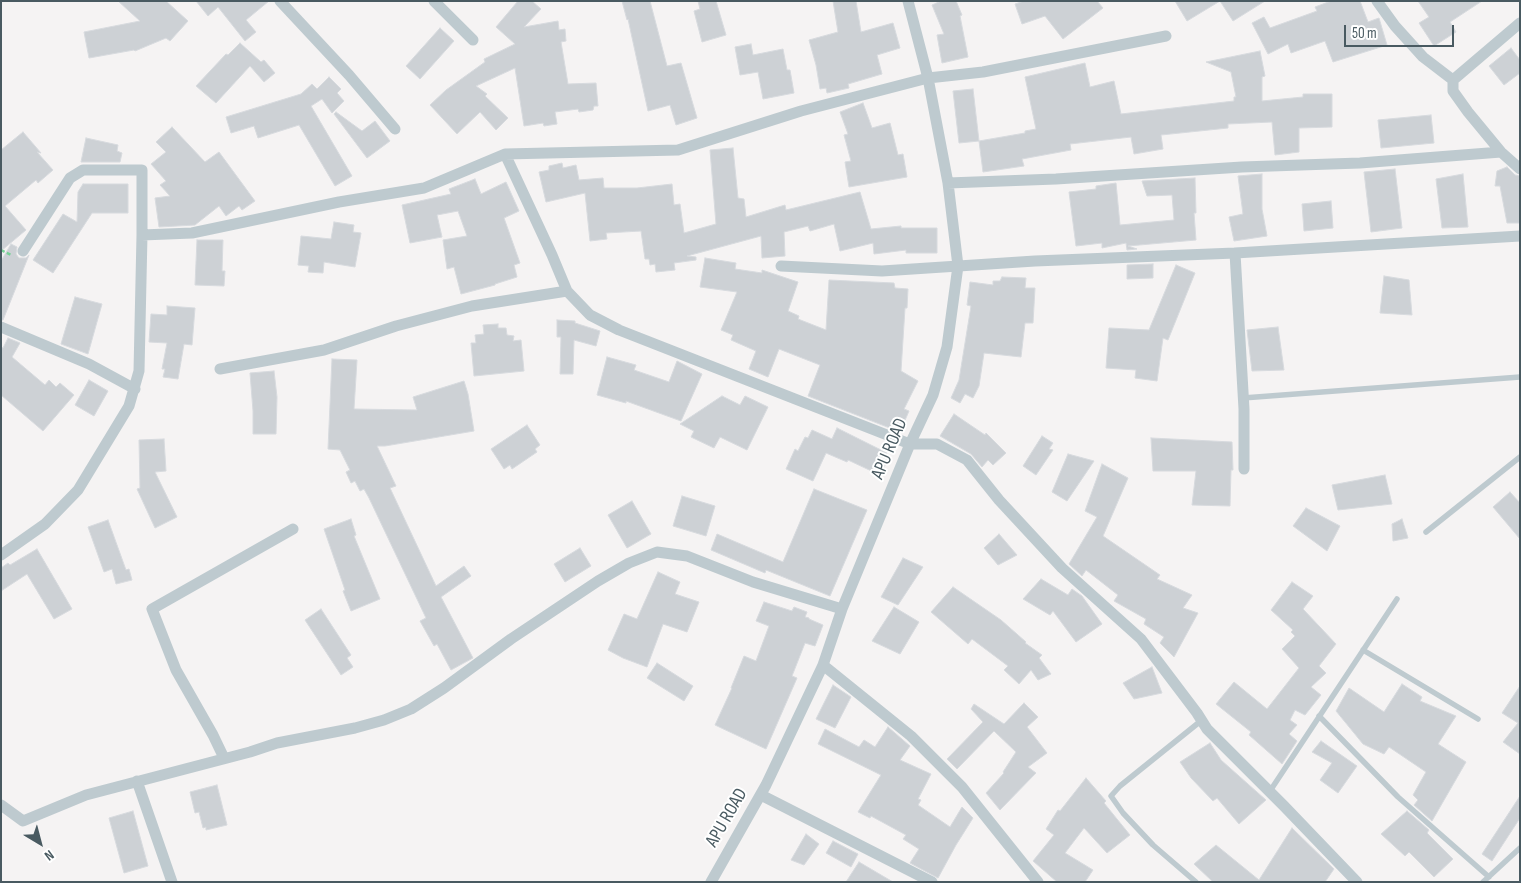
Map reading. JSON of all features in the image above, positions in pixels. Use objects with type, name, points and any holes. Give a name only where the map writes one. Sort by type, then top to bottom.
[{"type":"street","points":[[280,1],[395,128]]},
{"type":"street","points":[[434,1],[473,40]]},
{"type":"street","name":"APU ROAD","points":[[711,882],[761,794],[823,665],[842,609],[910,444],[933,395],[947,347],[958,266],[948,183],[928,78],[908,1]]},
{"type":"street","points":[[1377,1],[1395,26],[1423,57],[1453,80]]},
{"type":"street","points":[[1520,23],[1453,80],[1453,91],[1468,112],[1501,152],[1520,169]]},
{"type":"street","points":[[142,235],[192,233],[339,202],[424,188],[505,154],[678,150],[801,111],[928,78],[983,72],[1166,36]]},
{"type":"street","points":[[948,183],[1056,179],[1242,167],[1360,163],[1501,152]]},
{"type":"street","points":[[505,154],[552,255],[566,292],[590,314],[619,330],[910,444],[937,444],[967,460],[999,500],[1062,568],[1141,639],[1207,729],[1270,791],[1357,882]]},
{"type":"street","points":[[1,555],[45,524],[78,490],[129,406],[139,371],[142,170],[83,170],[70,178],[23,251]]},
{"type":"street","points":[[781,266],[882,271],[1127,256],[1235,253],[1520,236]]},
{"type":"street","points":[[1235,253],[1243,398],[1244,469]]},
{"type":"street","points":[[220,369],[324,350],[396,326],[472,306],[566,292]]},
{"type":"street","points":[[1,327],[89,364],[135,389]]},
{"type":"street","points":[[224,758],[176,670],[152,609],[293,529]]},
{"type":"street","points":[[1,805],[23,821],[86,795],[277,743],[355,728],[384,720],[411,709],[444,688],[511,639],[598,581],[629,563],[657,552],[687,556],[753,582],[842,609]]},
{"type":"street","points":[[823,665],[911,736],[962,787],[1038,882]]},
{"type":"street","points":[[137,781],[172,882]]},
{"type":"street","points":[[761,794],[932,882]]},
{"type":"lane","points":[[1243,398],[1520,377]]},
{"type":"lane","points":[[1426,532],[1520,457]]},
{"type":"lane","points":[[1270,791],[1397,599]]},
{"type":"lane","points":[[1363,650],[1478,719]]},
{"type":"lane","points":[[1319,716],[1398,798],[1489,877]]},
{"type":"lane","points":[[1196,882],[1153,845],[1123,812],[1112,796],[1120,786],[1202,720]]},
{"type":"lane","points":[[1483,882],[1520,848]]},
{"type":"building","points":[[118,1],[166,1],[188,21],[170,41],[166,38],[135,51],[89,58],[84,32],[140,21]]},
{"type":"building","points":[[196,1],[269,1],[246,20],[256,32],[245,41],[218,7],[208,16]]},
{"type":"building","points":[[518,1],[532,1],[541,9],[524,27],[558,21],[559,30],[565,29],[566,41],[561,42],[568,84],[596,83],[598,106],[594,106],[593,110],[579,112],[578,109],[555,112],[557,124],[544,126],[543,123],[524,126],[515,68],[476,86],[487,94],[485,96],[508,118],[496,130],[480,112],[457,134],[430,105],[446,90],[485,62],[484,59],[515,44],[496,27]]},
{"type":"building","points":[[622,1],[650,1],[667,66],[681,63],[697,118],[676,125],[670,105],[648,111],[628,19]]},
{"type":"building","points":[[698,1],[716,1],[726,35],[702,42],[694,11],[700,9]]},
{"type":"building","points":[[833,1],[856,1],[861,32],[893,23],[900,48],[877,55],[882,74],[848,84],[849,88],[827,93],[826,88],[820,89],[809,40],[838,32]]},
{"type":"building","points":[[941,1],[956,1],[962,15],[960,16],[968,57],[942,63],[937,35],[944,34],[932,5]]},
{"type":"building","points":[[1024,1],[1097,1],[1103,8],[1063,39],[1045,16],[1022,24],[1015,4]]},
{"type":"building","points":[[1175,1],[1220,1],[1187,21]]},
{"type":"building","points":[[1220,1],[1265,1],[1233,21]]},
{"type":"building","points":[[1331,1],[1360,1],[1368,22],[1379,18],[1387,45],[1333,62],[1325,41],[1291,53],[1288,44],[1268,54],[1252,23],[1264,17],[1270,28],[1317,11],[1315,7]]},
{"type":"building","points":[[1418,1],[1482,1],[1450,22],[1456,32],[1434,46],[1419,23],[1429,17]]},
{"type":"building","points":[[440,28],[454,41],[420,79],[406,66]]},
{"type":"building","points":[[240,43],[261,62],[264,60],[275,73],[264,82],[250,66],[216,103],[196,86],[226,54],[228,55]]},
{"type":"building","points":[[751,44],[753,55],[783,49],[787,70],[790,70],[794,93],[763,99],[758,72],[740,75],[735,47]]},
{"type":"building","points":[[1511,48],[1520,60],[1520,73],[1504,85],[1489,66]]},
{"type":"building","points":[[1260,51],[1265,76],[1262,77],[1262,101],[1303,97],[1303,94],[1332,94],[1332,127],[1299,128],[1299,152],[1275,155],[1272,122],[1228,124],[1228,128],[1161,135],[1163,149],[1134,154],[1131,137],[1070,144],[1071,150],[1022,159],[1024,166],[983,172],[979,141],[1025,133],[1025,131],[1036,129],[1025,77],[1085,63],[1090,87],[1114,81],[1121,114],[1234,101],[1234,97],[1236,97],[1231,72],[1206,62]]},
{"type":"building","points":[[329,77],[341,89],[337,93],[344,101],[332,113],[322,99],[311,106],[352,176],[335,186],[299,125],[258,138],[254,126],[231,133],[226,117],[301,94],[312,84],[317,89]]},
{"type":"building","points":[[973,89],[979,141],[959,143],[953,91]]},
{"type":"building","points":[[863,103],[872,128],[890,123],[898,155],[903,154],[907,177],[849,187],[845,162],[851,161],[844,135],[848,134],[840,112]]},
{"type":"building","points":[[336,112],[362,131],[375,121],[390,141],[367,158],[334,114]]},
{"type":"building","points":[[1431,115],[1434,143],[1381,148],[1378,120]]},
{"type":"building","points":[[172,127],[205,162],[219,152],[255,201],[242,210],[239,206],[226,216],[219,206],[195,225],[159,227],[155,198],[170,196],[160,185],[166,181],[151,164],[166,152],[156,142]]},
{"type":"building","points":[[23,132],[53,170],[38,183],[36,180],[5,206],[26,230],[1,251],[1,150]]},
{"type":"building","points":[[86,138],[118,145],[117,151],[122,153],[120,162],[81,162]]},
{"type":"building","points":[[733,148],[738,198],[744,199],[746,217],[785,205],[786,210],[860,192],[871,229],[901,226],[901,228],[937,228],[937,253],[906,253],[906,250],[874,254],[873,243],[840,251],[834,224],[810,231],[808,226],[784,232],[785,256],[762,258],[761,236],[687,256],[696,257],[696,260],[674,263],[675,270],[656,272],[655,264],[650,265],[649,259],[645,259],[641,231],[606,233],[607,239],[590,241],[585,193],[546,202],[539,172],[549,170],[549,166],[562,163],[563,168],[576,165],[579,180],[603,178],[604,188],[637,188],[672,184],[674,205],[680,204],[684,233],[716,224],[710,150]]},
{"type":"building","points":[[1507,167],[1515,175],[1520,176],[1520,223],[1507,223],[1500,186],[1495,186],[1497,171]]},
{"type":"building","points":[[1395,169],[1402,228],[1371,232],[1364,172]]},
{"type":"building","points":[[1262,174],[1262,209],[1267,236],[1234,241],[1229,217],[1243,214],[1238,176]]},
{"type":"building","points":[[1463,174],[1468,227],[1442,228],[1436,179]]},
{"type":"building","points":[[1195,178],[1196,213],[1194,213],[1196,240],[1128,246],[1137,249],[1127,250],[1126,243],[1102,248],[1102,243],[1076,246],[1069,192],[1096,189],[1096,186],[1116,183],[1120,225],[1174,220],[1172,195],[1147,196],[1142,181]]},
{"type":"building","points":[[475,179],[481,194],[506,182],[519,211],[504,218],[520,263],[514,265],[517,277],[461,294],[454,267],[447,269],[443,240],[467,236],[458,211],[437,215],[442,237],[410,243],[402,205],[451,194],[449,189]]},
{"type":"building","points":[[83,184],[128,184],[128,213],[92,213],[53,273],[33,260],[63,214],[77,222],[78,192]]},
{"type":"building","points":[[1331,201],[1333,228],[1304,231],[1302,204]]},
{"type":"building","points":[[334,222],[354,225],[353,232],[361,233],[355,267],[324,262],[323,273],[308,272],[309,266],[298,265],[301,236],[331,239]]},
{"type":"building","points":[[197,240],[223,240],[222,271],[225,271],[224,286],[195,285]]},
{"type":"building","points":[[11,244],[17,247],[16,254],[19,258],[26,258],[29,255],[3,320],[1,320],[1,261]]},
{"type":"building","points":[[705,258],[736,263],[735,269],[762,273],[762,270],[798,282],[788,311],[799,316],[798,319],[826,330],[829,280],[894,283],[895,288],[908,289],[901,371],[918,381],[904,409],[909,411],[900,432],[808,396],[820,365],[779,349],[768,377],[749,369],[756,351],[731,340],[733,335],[721,330],[737,292],[700,287]]},
{"type":"building","points":[[1153,264],[1153,278],[1127,279],[1127,265]]},
{"type":"building","points":[[1176,265],[1195,273],[1168,340],[1163,338],[1157,381],[1135,378],[1136,370],[1106,368],[1109,328],[1149,330]]},
{"type":"building","points":[[1384,276],[1409,280],[1412,315],[1380,313]]},
{"type":"building","points":[[1002,277],[1026,278],[1025,288],[1035,288],[1033,323],[1025,323],[1021,357],[984,353],[979,386],[973,398],[965,394],[960,403],[951,398],[959,380],[971,306],[967,305],[970,282],[993,285],[993,281],[1000,281]]},
{"type":"building","points":[[75,297],[102,304],[88,354],[61,344]]},
{"type":"building","points":[[167,306],[195,308],[192,345],[184,344],[178,379],[163,377],[165,369],[162,369],[167,343],[149,342],[151,314],[167,315]]},
{"type":"building","points":[[557,320],[575,321],[575,323],[600,331],[596,346],[574,340],[573,374],[560,374],[561,337],[557,337]]},
{"type":"building","points":[[498,324],[498,328],[506,328],[507,335],[514,336],[513,341],[521,340],[524,371],[474,376],[471,343],[476,343],[475,335],[484,334],[483,325]]},
{"type":"building","points":[[1278,327],[1284,370],[1252,371],[1247,330]]},
{"type":"building","points":[[8,338],[20,343],[12,357],[45,385],[49,380],[56,387],[60,383],[74,395],[43,431],[1,395],[1,347],[3,348]]},
{"type":"building","points":[[607,357],[636,365],[634,370],[669,382],[677,361],[702,374],[681,421],[626,401],[626,403],[597,395]]},
{"type":"building","points":[[332,359],[357,360],[354,409],[417,410],[413,397],[464,381],[474,431],[377,446],[396,486],[390,488],[436,586],[464,566],[471,576],[441,597],[473,658],[451,670],[437,644],[434,646],[420,621],[426,618],[364,489],[360,491],[355,481],[351,483],[346,472],[350,470],[340,450],[328,449]]},
{"type":"building","points":[[274,371],[277,397],[276,434],[253,434],[250,373]]},
{"type":"building","points":[[89,380],[108,391],[94,416],[75,405]]},
{"type":"building","points":[[722,396],[740,405],[745,396],[768,407],[747,450],[720,437],[714,448],[691,437],[694,431],[680,424]]},
{"type":"building","points":[[954,414],[985,435],[986,433],[1006,453],[993,465],[988,460],[982,467],[971,454],[940,436]]},
{"type":"building","points":[[527,425],[540,445],[535,449],[537,452],[512,469],[510,465],[504,469],[491,449]]},
{"type":"building","points":[[837,428],[887,453],[885,456],[889,458],[880,475],[848,460],[847,462],[826,453],[813,481],[786,469],[795,449],[798,451],[805,437],[808,438],[812,430],[832,439]]},
{"type":"building","points":[[1042,436],[1053,443],[1049,449],[1053,450],[1036,475],[1023,466]]},
{"type":"building","points":[[1151,438],[1232,442],[1233,470],[1231,470],[1230,506],[1192,505],[1196,471],[1153,471]]},
{"type":"building","points":[[164,439],[166,471],[155,472],[177,517],[155,528],[137,489],[140,488],[139,440]]},
{"type":"building","points":[[1068,454],[1094,461],[1067,501],[1052,492]]},
{"type":"building","points":[[1102,464],[1128,478],[1103,536],[1160,575],[1157,579],[1192,595],[1183,608],[1198,613],[1174,657],[1160,643],[1164,637],[1144,624],[1146,619],[1114,601],[1118,595],[1086,570],[1082,576],[1069,564],[1097,517],[1085,511]]},
{"type":"building","points":[[1385,475],[1392,504],[1338,510],[1332,485]]},
{"type":"building","points":[[814,489],[867,510],[830,596],[766,570],[765,573],[711,550],[717,534],[783,562]]},
{"type":"building","points":[[1510,492],[1520,503],[1520,539],[1493,507]]},
{"type":"building","points":[[682,496],[715,506],[706,536],[673,526]]},
{"type":"building","points":[[632,501],[651,534],[627,548],[608,515]]},
{"type":"building","points":[[1306,508],[1340,526],[1327,551],[1293,526]]},
{"type":"building","points":[[351,519],[356,535],[354,536],[380,599],[351,611],[324,529]]},
{"type":"building","points":[[1402,519],[1408,538],[1393,541],[1392,524]]},
{"type":"building","points":[[108,520],[126,570],[129,569],[132,580],[116,584],[112,569],[104,572],[88,527]]},
{"type":"building","points":[[999,534],[1017,555],[998,565],[984,548]]},
{"type":"building","points":[[580,548],[591,566],[565,582],[554,564]]},
{"type":"building","points":[[37,549],[72,609],[54,619],[27,574],[1,591],[1,568],[8,563],[10,565]]},
{"type":"building","points":[[903,558],[923,567],[898,605],[881,597]]},
{"type":"building","points":[[658,572],[680,582],[675,594],[699,602],[687,632],[663,624],[647,667],[608,650],[624,614],[637,619]]},
{"type":"building","points":[[1041,579],[1068,595],[1072,589],[1082,596],[1102,624],[1076,642],[1053,611],[1050,615],[1023,599]]},
{"type":"building","points":[[1292,582],[1313,596],[1303,609],[1336,644],[1319,666],[1326,673],[1311,687],[1321,695],[1305,715],[1295,710],[1290,720],[1297,725],[1289,734],[1297,741],[1282,764],[1249,735],[1251,732],[1216,704],[1234,682],[1267,709],[1299,668],[1282,649],[1295,636],[1291,632],[1293,630],[1271,610]]},
{"type":"building","points":[[953,587],[1001,620],[1025,643],[1042,655],[1039,658],[1051,674],[1038,680],[1031,670],[1019,684],[1004,670],[1008,666],[972,639],[968,644],[931,612]]},
{"type":"building","points":[[764,602],[792,611],[794,607],[807,612],[805,617],[823,625],[815,646],[805,643],[792,676],[797,678],[766,749],[715,725],[744,656],[756,661],[769,626],[756,621]]},
{"type":"building","points":[[894,607],[919,622],[900,654],[872,641]]},
{"type":"building","points":[[321,609],[351,655],[347,658],[353,667],[341,675],[305,620]]},
{"type":"building","points":[[657,663],[693,686],[684,701],[647,678]]},
{"type":"building","points":[[1152,667],[1162,693],[1134,699],[1123,683]]},
{"type":"building","points":[[1402,684],[1422,697],[1420,701],[1456,716],[1438,744],[1466,762],[1432,821],[1414,805],[1418,800],[1413,795],[1426,772],[1389,747],[1384,754],[1363,744],[1336,711],[1349,688],[1384,712]]},
{"type":"building","points":[[833,685],[851,697],[835,728],[816,719]]},
{"type":"building","points":[[1520,686],[1520,754],[1503,742],[1518,723],[1502,713]]},
{"type":"building","points":[[1024,703],[1038,717],[1027,727],[1047,753],[1028,767],[1036,773],[1000,810],[986,793],[1004,773],[1016,752],[994,731],[957,769],[947,759],[983,722],[971,709],[974,704],[1004,724]]},
{"type":"building","points":[[888,727],[910,746],[900,760],[931,774],[918,799],[921,800],[918,805],[950,827],[962,807],[973,818],[938,878],[910,863],[919,849],[903,839],[906,835],[871,816],[870,818],[858,812],[881,775],[818,744],[825,729],[859,747],[864,740],[875,747]]},
{"type":"building","points":[[1321,741],[1357,766],[1338,793],[1320,780],[1332,763],[1312,752]]},
{"type":"building","points":[[1210,743],[1221,760],[1266,800],[1239,824],[1217,798],[1213,801],[1191,778],[1180,762]]},
{"type":"building","points":[[1086,778],[1106,801],[1104,803],[1130,835],[1107,853],[1084,828],[1065,853],[1093,870],[1085,882],[1057,882],[1033,861],[1054,835],[1046,829],[1058,810],[1060,811]]},
{"type":"building","points":[[217,785],[227,825],[206,830],[206,827],[203,828],[199,812],[195,813],[190,792]]},
{"type":"building","points":[[1520,796],[1520,818],[1492,861],[1482,854]]},
{"type":"building","points":[[133,811],[148,866],[124,873],[109,818]]},
{"type":"building","points":[[1407,811],[1429,830],[1427,833],[1453,859],[1434,877],[1409,852],[1405,856],[1381,834]]},
{"type":"building","points":[[1292,828],[1334,869],[1325,882],[1213,882],[1194,864],[1216,845],[1259,880]]},
{"type":"building","points":[[806,834],[819,844],[804,865],[791,860]]},
{"type":"building","points":[[833,841],[858,854],[851,867],[826,853]]},
{"type":"building","points":[[859,862],[893,882],[846,882]]}]
